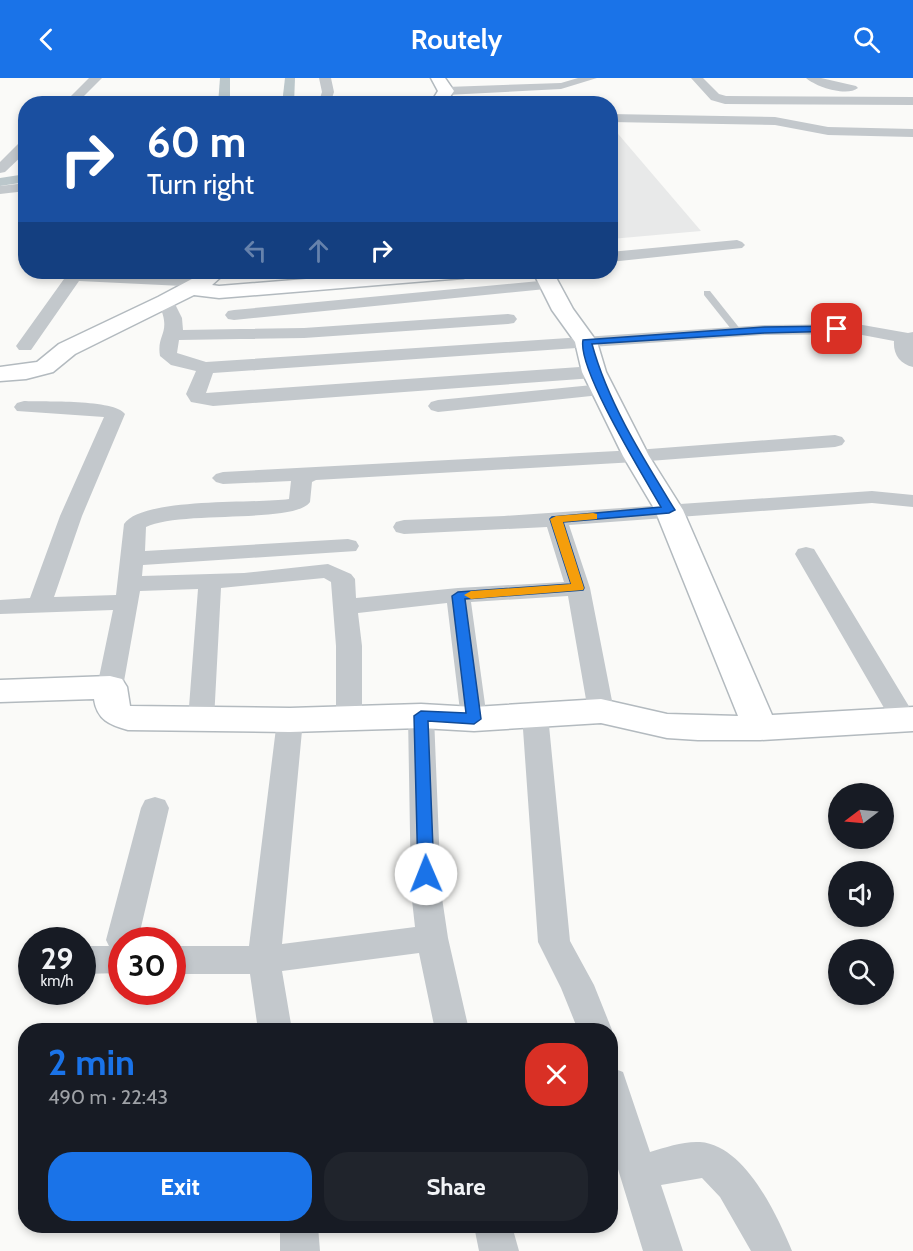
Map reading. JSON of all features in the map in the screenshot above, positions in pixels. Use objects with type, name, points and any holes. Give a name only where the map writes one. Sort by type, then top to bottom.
[{"type":"street","points":[[77,96],[96,78]]},
{"type":"street","points":[[325,78],[327,96]]},
{"type":"street","points":[[441,92],[561,86],[591,78]]},
{"type":"street","points":[[697,78],[713,94],[725,100],[825,96]]},
{"type":"street","points":[[713,94],[720,78]]},
{"type":"street","points":[[812,78],[829,85],[866,89],[879,100]]},
{"type":"street","points":[[762,87],[825,96],[913,101]]},
{"type":"street","points":[[441,92],[457,96]]},
{"type":"street","points":[[825,96],[836,113]]},
{"type":"street","points":[[618,118],[770,121],[828,131],[913,133]]},
{"type":"street","points":[[1,164],[18,153]]},
{"type":"street","points":[[0,190],[18,188]]},
{"type":"street","points":[[618,256],[737,245]]},
{"type":"street","points":[[25,346],[72,279]]},
{"type":"street","points":[[184,279],[205,280]]},
{"type":"street","points":[[205,280],[199,290],[219,292],[378,279]]},
{"type":"street","points":[[234,315],[538,279]]},
{"type":"street","points":[[547,279],[563,310],[586,342],[599,381],[636,456],[669,510],[760,728]]},
{"type":"street","points":[[0,374],[26,372],[45,367],[67,350],[166,302],[205,280]]},
{"type":"street","points":[[166,302],[174,318],[173,334],[166,350],[169,356],[206,368],[738,332],[856,329],[910,337]]},
{"type":"street","points":[[173,334],[304,333],[508,319]]},
{"type":"street","points":[[910,337],[902,342],[904,354],[913,362]]},
{"type":"street","points":[[206,368],[196,394],[198,398],[213,400],[599,381]]},
{"type":"street","points":[[438,406],[599,381]]},
{"type":"street","points":[[24,408],[107,411],[115,414],[71,516],[39,606]]},
{"type":"street","points":[[223,478],[636,456],[835,441]]},
{"type":"street","points":[[310,474],[302,479],[299,502],[294,505],[181,513],[142,519],[135,524],[134,559],[110,687],[114,712],[118,716],[201,720],[421,716],[474,719],[601,711],[667,726],[698,728],[760,728],[909,719],[806,554]]},
{"type":"street","points":[[404,527],[872,497],[913,501]]},
{"type":"street","points":[[556,519],[578,588],[601,711]]},
{"type":"street","points":[[134,559],[348,546]]},
{"type":"street","points":[[0,607],[39,606],[210,581],[328,571],[343,579],[349,646],[349,718]]},
{"type":"street","points":[[201,720],[210,581]]},
{"type":"street","points":[[345,607],[578,588]]},
{"type":"street","points":[[458,596],[474,719]]},
{"type":"street","points":[[0,691],[110,687]]},
{"type":"street","points":[[535,715],[554,942],[577,985],[592,1023]]},
{"type":"street","points":[[421,716],[426,891],[432,938],[450,1023]]},
{"type":"street","points":[[274,1023],[264,960],[290,720]]},
{"type":"street","points":[[127,927],[155,808]]},
{"type":"street","points":[[186,960],[264,960],[432,938]]},
{"type":"street","points":[[618,1109],[663,1251]]},
{"type":"street","points":[[638,1173],[691,1160],[706,1160],[719,1168],[737,1188],[772,1251]]},
{"type":"street","points":[[299,1233],[300,1251]]},
{"type":"street","points":[[495,1233],[499,1251]]},
{"type":"lane","points":[[707,293],[738,332]]},
{"type":"shaded area","points":[[618,134],[701,231],[618,238]]},
{"type":"waterway","points":[[224,96],[225,78]]},
{"type":"waterway","points":[[289,96],[290,78]]},
{"type":"waterway","points":[[0,182],[18,179]]},
{"type":"slow traffic","points":[[471,595],[578,588],[556,519],[593,516]]},
{"type":"route","points":[[426,874],[421,716],[474,719],[458,596],[578,588],[556,519],[669,510],[636,456],[594,372],[586,342],[764,330],[837,329]]}]
